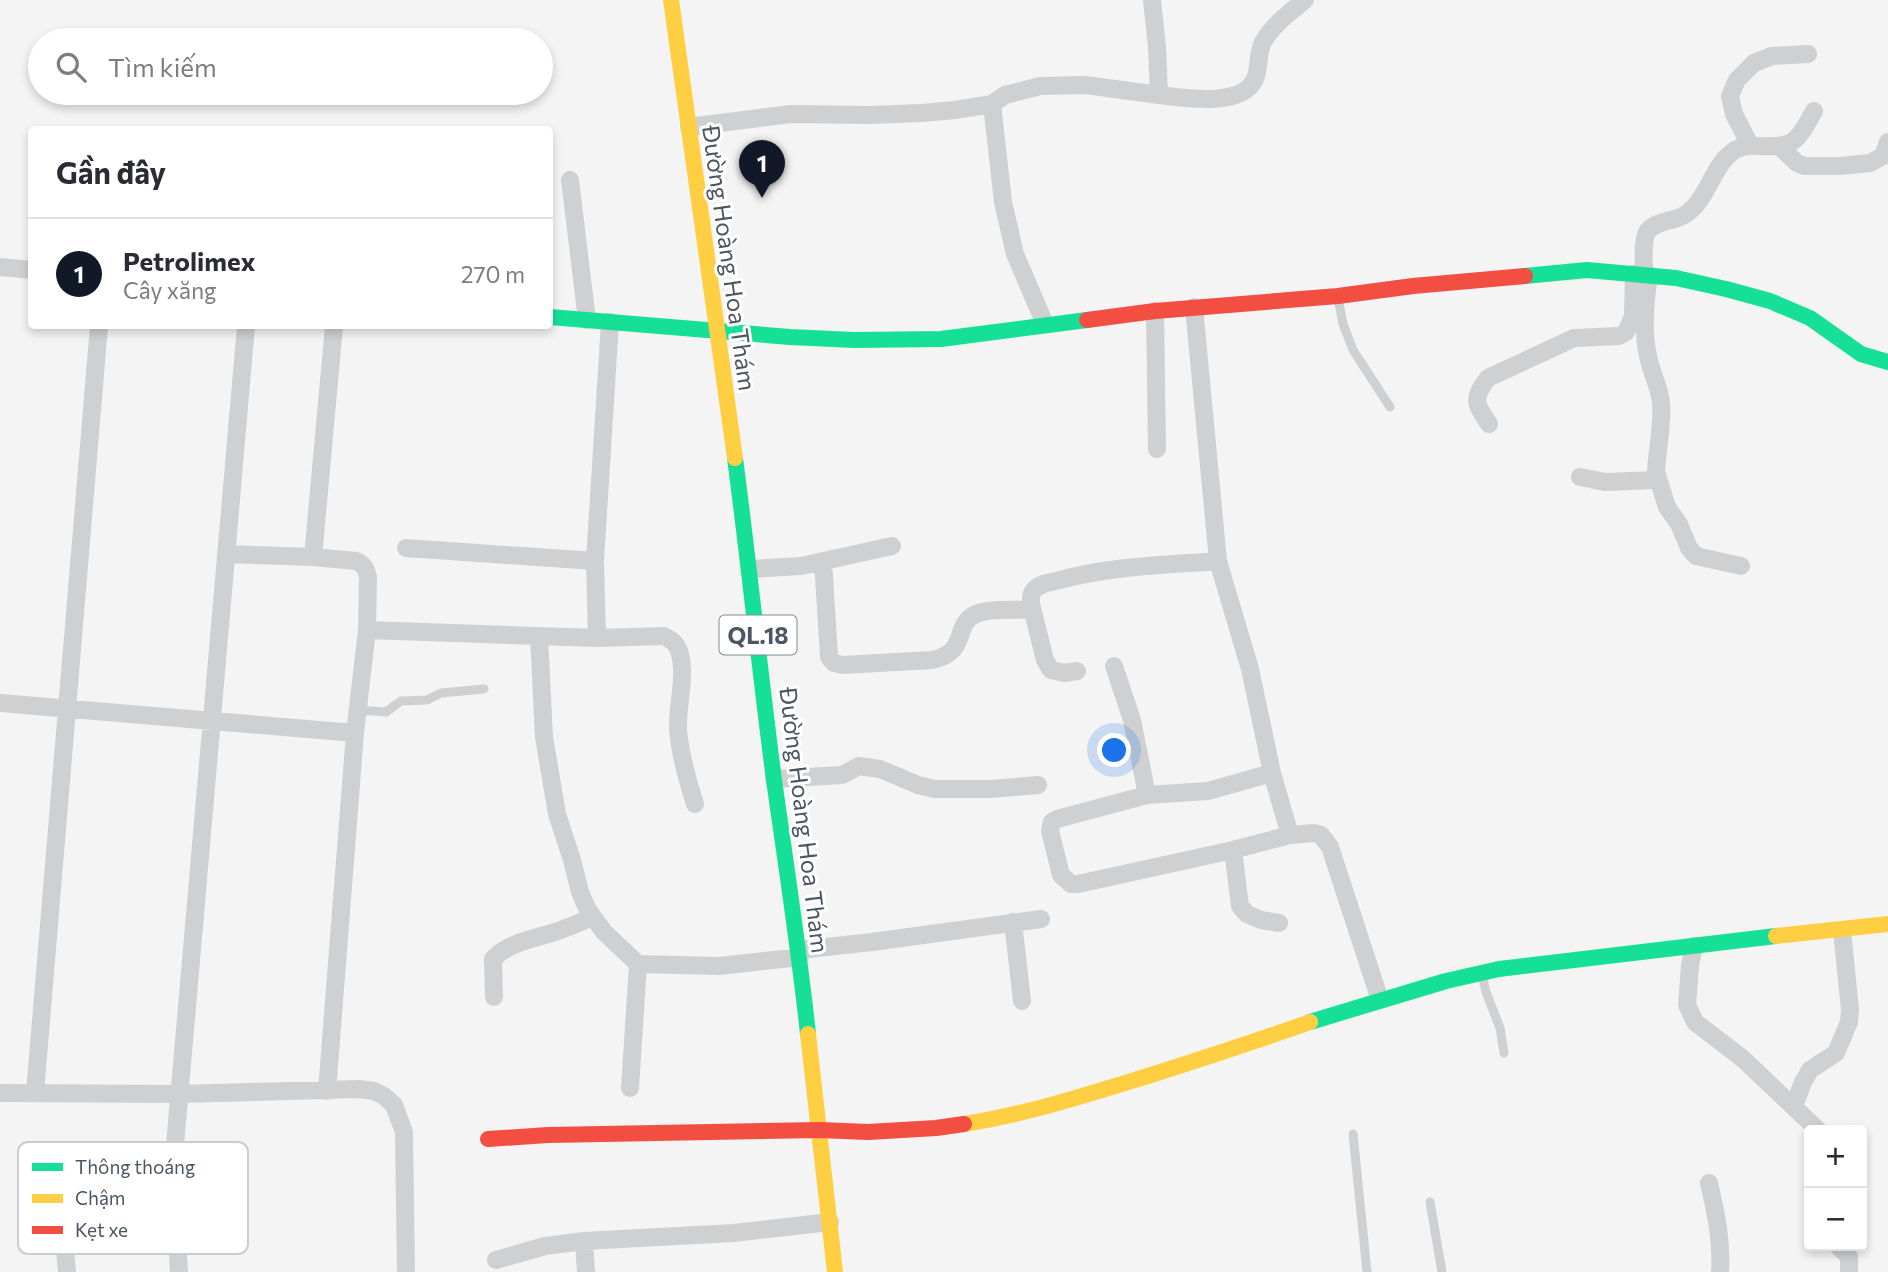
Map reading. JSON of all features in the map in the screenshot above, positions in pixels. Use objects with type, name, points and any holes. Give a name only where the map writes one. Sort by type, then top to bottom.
[{"type":"street","name":"Đường Hoàng Hoa Thám","points":[[671,0],[750,569],[774,779],[799,954],[835,1272]]},
{"type":"street","points":[[1152,0],[1159,95]]},
{"type":"street","points":[[689,127],[791,114],[922,113],[992,104],[1005,95],[1041,86],[1086,85],[1159,95],[1227,99],[1249,86],[1255,79],[1259,50],[1265,38],[1305,0]]},
{"type":"street","points":[[1750,145],[1734,114],[1730,96],[1737,80],[1754,63],[1772,56],[1808,54]]},
{"type":"street","points":[[992,104],[1003,202],[1015,254],[1045,324]]},
{"type":"street","points":[[1489,424],[1476,401],[1488,378],[1574,338],[1619,337],[1626,332],[1633,316],[1642,275],[1645,236],[1650,228],[1685,215],[1697,205],[1724,160],[1737,149],[1750,145],[1790,144],[1802,132],[1814,111]]},
{"type":"street","points":[[1779,146],[1797,163],[1805,166],[1840,166],[1870,163],[1883,156],[1888,142]]},
{"type":"street","points":[[570,180],[587,320]]},
{"type":"street","points":[[0,267],[28,270]]},
{"type":"street","points":[[553,317],[853,340],[941,339],[1155,311],[1338,296],[1413,286],[1587,270],[1688,281],[1770,301],[1811,318],[1861,354],[1888,362]]},
{"type":"street","points":[[1642,275],[1646,297],[1645,335],[1648,356],[1659,389],[1661,406],[1657,480],[1667,507],[1696,556],[1741,566]]},
{"type":"street","points":[[1194,307],[1218,561],[1254,688],[1272,773],[1290,835]]},
{"type":"street","points":[[1155,311],[1157,449]]},
{"type":"street","points":[[597,638],[595,561],[610,322]]},
{"type":"street","points":[[35,1093],[99,329]]},
{"type":"street","points":[[175,1142],[246,329]]},
{"type":"street","points":[[313,557],[334,329]]},
{"type":"street","points":[[1580,477],[1605,482],[1657,480]]},
{"type":"street","points":[[750,569],[801,566],[892,546]]},
{"type":"street","points":[[406,548],[595,561]]},
{"type":"street","points":[[226,554],[356,561],[367,570],[367,629],[355,733],[327,1091]]},
{"type":"street","points":[[823,561],[829,657],[834,663],[844,665],[943,657],[957,646],[964,625],[974,614],[1032,610]]},
{"type":"street","points":[[1077,671],[1065,673],[1051,670],[1045,660],[1030,596],[1036,588],[1079,575],[1114,569],[1218,561]]},
{"type":"street","points":[[367,629],[597,638],[664,636],[673,640],[681,662],[678,726],[683,766],[695,804]]},
{"type":"street","points":[[539,636],[544,737],[557,814],[580,892],[604,932],[638,964],[719,966],[760,963],[872,942],[1041,919]]},
{"type":"street","points":[[1115,666],[1135,733],[1147,795]]},
{"type":"street","points":[[0,703],[355,733]]},
{"type":"street","points":[[774,779],[842,775],[859,766],[880,769],[935,789],[991,789],[1038,785]]},
{"type":"street","points":[[1272,773],[1208,791],[1147,795],[1057,819],[1052,822],[1050,831],[1061,875],[1070,884],[1078,884],[1290,835],[1321,835],[1330,847],[1380,1000]]},
{"type":"street","points":[[1233,850],[1240,905],[1247,914],[1279,923]]},
{"type":"street","points":[[494,997],[492,959],[496,955],[507,947],[593,917]]},
{"type":"street","points":[[1013,922],[1022,1001]]},
{"type":"street","points":[[488,1139],[548,1135],[820,1130],[868,1132],[936,1128],[1009,1116],[1073,1100],[1263,1040],[1327,1016],[1482,973],[1582,958],[1888,925]]},
{"type":"street","points":[[1794,1106],[1810,1070],[1836,1053],[1849,1022],[1842,930]]},
{"type":"street","points":[[1694,946],[1687,1005],[1695,1022],[1742,1058],[1813,1125]]},
{"type":"street","points":[[630,1088],[638,964]]},
{"type":"street","points":[[0,1093],[374,1091],[394,1105],[404,1132],[406,1272]]},
{"type":"street","points":[[1709,1182],[1719,1227],[1720,1272]]},
{"type":"street","points":[[496,1260],[545,1246],[584,1241],[734,1233],[830,1223]]},
{"type":"street","points":[[584,1241],[586,1272]]},
{"type":"street","points":[[1843,1251],[1849,1257],[1849,1272]]},
{"type":"street","points":[[65,1254],[66,1272]]},
{"type":"street","points":[[178,1254],[179,1272]]},
{"type":"lane","points":[[1338,296],[1343,324],[1353,349],[1390,407]]},
{"type":"lane","points":[[358,710],[386,712],[401,701],[427,700],[441,693],[484,689]]},
{"type":"lane","points":[[1482,973],[1486,992],[1500,1028],[1504,1053]]},
{"type":"lane","points":[[1353,1134],[1367,1272]]},
{"type":"lane","points":[[1430,1202],[1442,1272]]},
{"type":"traffic: fast","points":[[1525,276],[1587,270],[1676,278],[1726,289],[1770,301],[1810,318],[1861,354],[1888,362]]},
{"type":"traffic: fast","points":[[553,317],[854,340],[941,339],[1087,320]]},
{"type":"traffic: fast","points":[[735,458],[808,1034]]},
{"type":"traffic: fast","points":[[1310,1022],[1446,981],[1499,969],[1776,936]]},
{"type":"traffic: slow","points":[[671,0],[735,458]]},
{"type":"traffic: slow","points":[[1776,936],[1888,924]]},
{"type":"traffic: slow","points":[[964,1124],[1012,1115],[1081,1096],[1310,1022]]},
{"type":"traffic: slow","points":[[808,1034],[835,1272]]},
{"type":"traffic: jam","points":[[1087,320],[1155,311],[1338,296],[1525,276]]},
{"type":"traffic: jam","points":[[488,1139],[548,1135],[820,1130],[868,1132],[964,1124]]},
{"type":"place","name":"Petrolimex","points":[[762,198]]}]
